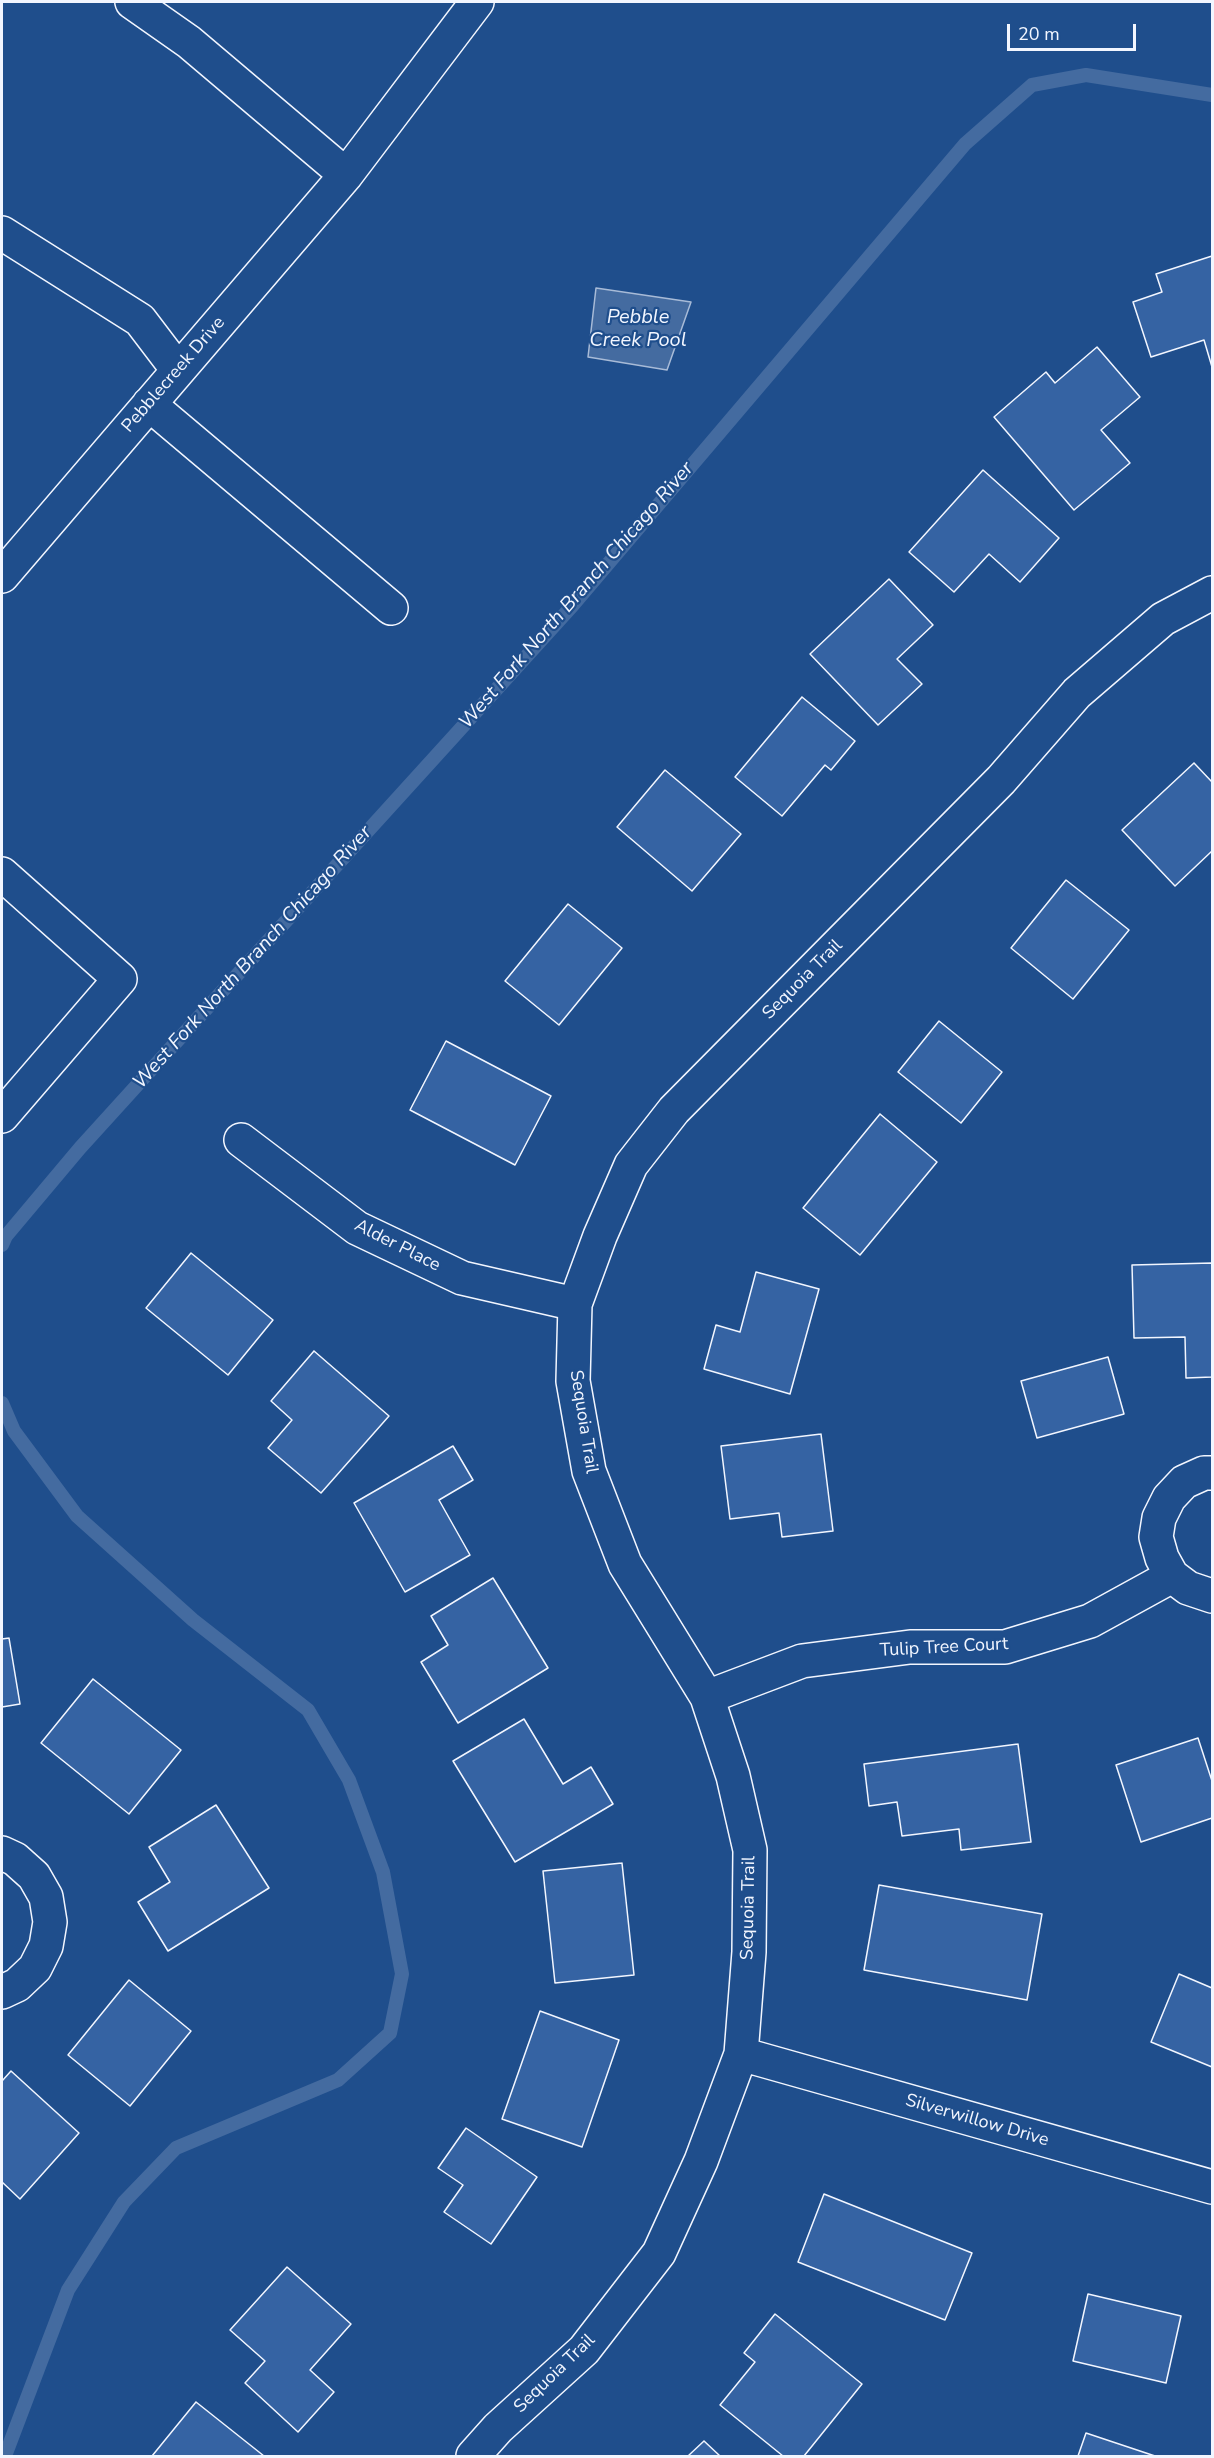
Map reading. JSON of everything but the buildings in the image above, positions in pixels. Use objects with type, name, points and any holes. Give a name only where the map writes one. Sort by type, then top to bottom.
[{"type":"street","points":[[132,2],[189,42],[346,175]]},
{"type":"street","name":"Pebblecreek Drive","points":[[2,576],[346,175],[477,2]]},
{"type":"street","points":[[2,233],[140,320],[178,370]]},
{"type":"street","points":[[150,404],[391,608]]},
{"type":"street","name":"Sequoia Trail","points":[[473,2457],[498,2428],[584,2350],[659,2253],[701,2161],[741,2054],[749,1952],[750,1850],[733,1776],[707,1697],[625,1564],[589,1471],[573,1381],[575,1304],[600,1236],[631,1165],[674,1110],[1000,780],[1077,693],[1163,619],[1212,592]]},
{"type":"street","points":[[2,874],[120,979],[2,1116]]},
{"type":"street","name":"Alder Place","points":[[242,1140],[357,1228],[462,1278],[575,1304]]},
{"type":"street","points":[[1212,1473],[1204,1473],[1184,1482],[1169,1498],[1159,1518],[1156,1537],[1162,1558],[1172,1576],[1188,1588],[1212,1596]]},
{"type":"street","name":"Tulip Tree Court","points":[[707,1697],[802,1661],[910,1647],[1005,1647],[1090,1621],[1172,1576]]},
{"type":"street","points":[[2,1853],[15,1859],[34,1876],[46,1897],[50,1922],[46,1946],[35,1968],[17,1985],[2,1992]]},
{"type":"street","name":"Silverwillow Drive","points":[[741,2054],[1212,2187]]},
{"type":"water","name":"Pebble Creek Pool","points":[[596,288],[691,302],[667,370],[588,357]]},
{"type":"waterway","name":"West Fork North Branch Chicago River","points":[[2,1245],[6,1236],[80,1148],[573,605],[965,144],[1032,85],[1086,75],[1212,95]]},
{"type":"waterway","name":"West Fork North Branch Chicago River","points":[[2,1403],[14,1431],[77,1516],[193,1620],[308,1710],[349,1780],[383,1872],[402,1974],[390,2033],[338,2080],[176,2148],[124,2202],[68,2290],[5,2456]]}]
